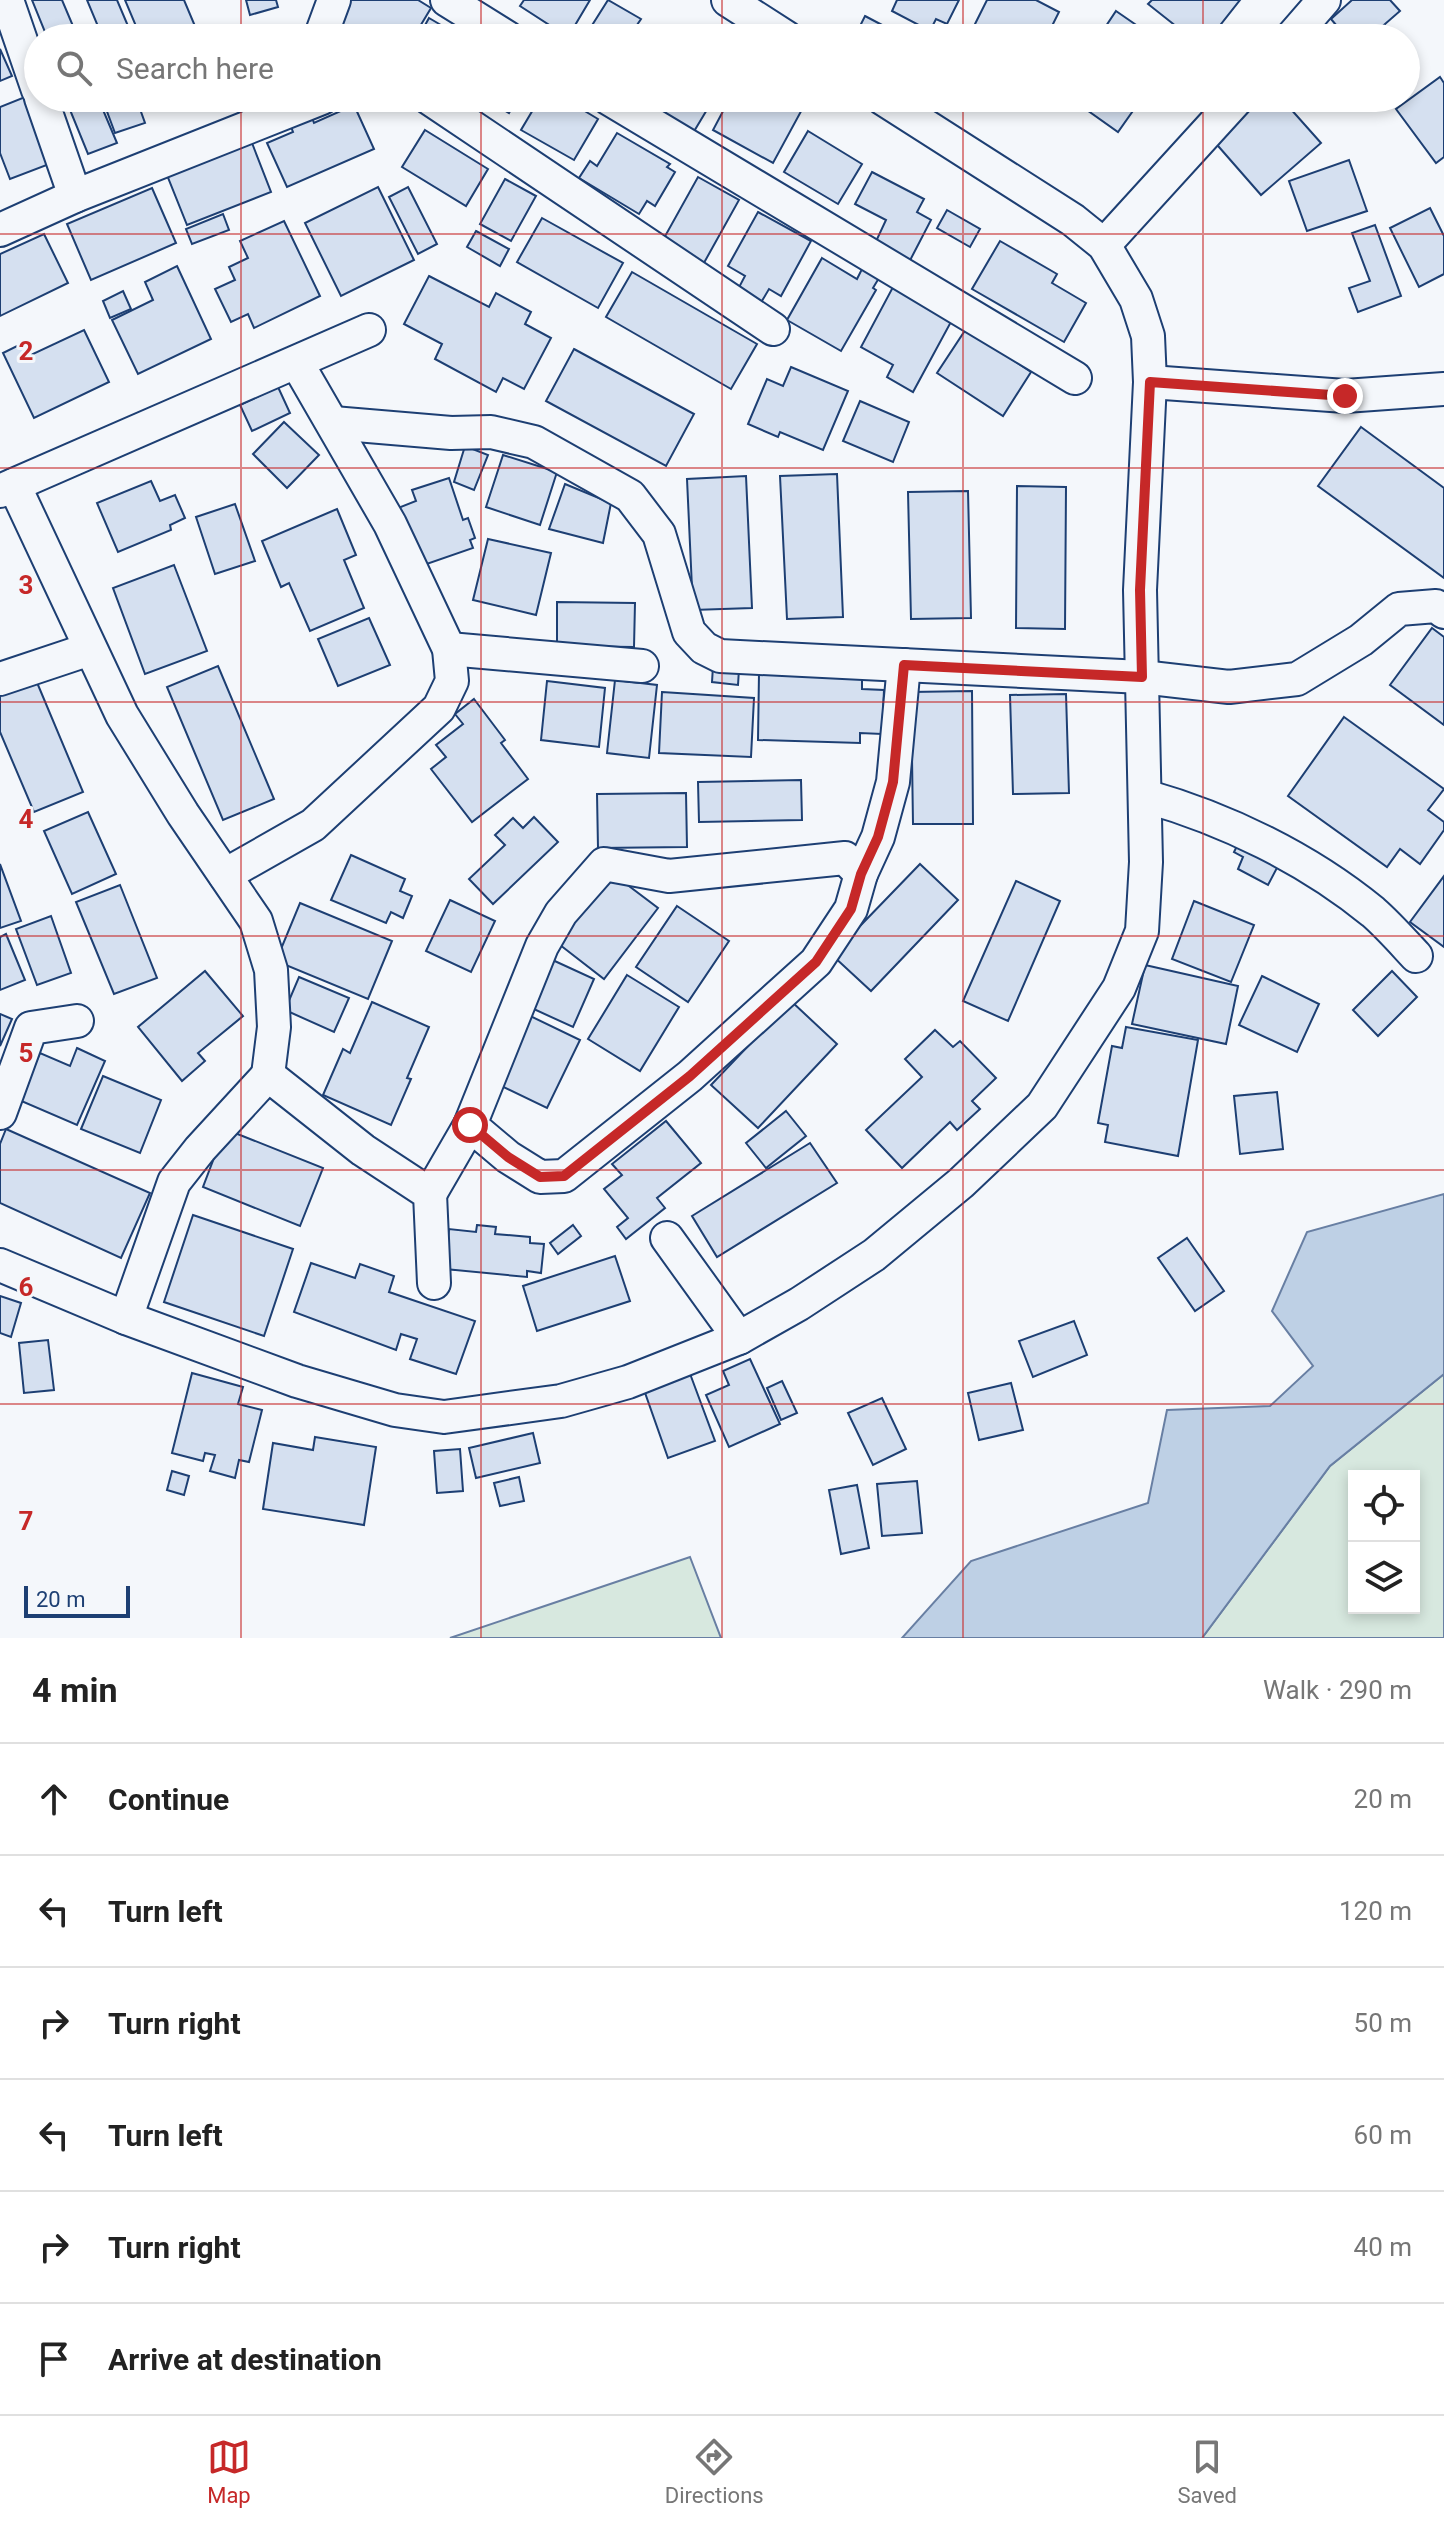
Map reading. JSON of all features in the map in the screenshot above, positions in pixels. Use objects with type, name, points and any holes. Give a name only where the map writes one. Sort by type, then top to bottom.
[{"type":"street","points":[[7,0],[24,49]]},
{"type":"street","points":[[325,24],[334,0]]},
{"type":"street","points":[[447,0],[486,24]]},
{"type":"street","points":[[728,0],[765,24]]},
{"type":"street","points":[[1301,24],[1315,3]]},
{"type":"street","points":[[46,112],[75,196]]},
{"type":"street","points":[[0,230],[281,112]]},
{"type":"street","points":[[450,112],[773,329]]},
{"type":"street","points":[[631,112],[1075,378]]},
{"type":"street","points":[[0,1265],[126,1318],[297,1381],[395,1410],[444,1417],[561,1401],[628,1382],[739,1338],[799,1304],[874,1255],[961,1183],[1042,1106],[1119,988],[1142,931],[1146,862],[1140,590],[1150,382],[1148,336],[1136,299],[1104,245],[1073,220],[904,112]]},
{"type":"street","points":[[1104,245],[1225,112]]},
{"type":"street","points":[[126,1318],[174,1182],[268,1075],[274,1027],[271,970],[256,921],[122,715],[7,488],[369,330]]},
{"type":"street","points":[[225,875],[313,825],[439,708],[452,681],[449,649],[390,524],[297,363]]},
{"type":"street","points":[[1150,382],[1345,396],[1444,389]]},
{"type":"street","points":[[333,423],[451,433],[491,432],[534,442],[630,496],[659,534],[689,632],[704,648],[720,656],[1142,677],[1229,687],[1297,679],[1361,640],[1399,609],[1436,606],[1444,612]]},
{"type":"street","points":[[0,679],[90,649]]},
{"type":"street","points":[[449,649],[642,666]]},
{"type":"street","points":[[470,1125],[508,1157],[540,1177],[564,1176],[690,1076],[816,962],[851,909],[861,874],[878,837],[893,782],[904,665]]},
{"type":"street","points":[[1145,796],[1188,808],[1268,843],[1324,877],[1374,913],[1416,956]]},
{"type":"street","points":[[434,1283],[430,1194],[470,1125],[542,946],[561,913],[604,864],[669,876],[845,858],[861,874]]},
{"type":"street","points":[[0,1113],[31,1028],[77,1021]]},
{"type":"street","points":[[268,1075],[363,1150],[430,1194]]},
{"type":"street","points":[[667,1238],[739,1338]]},
{"type":"shaded area","points":[[1444,1374],[1444,1638],[1202,1638],[1330,1466]]},
{"type":"shaded area","points":[[690,1557],[721,1638],[450,1638]]},
{"type":"water","points":[[1444,1194],[1444,1374],[1330,1466],[1202,1638],[902,1638],[971,1561],[1148,1503],[1167,1410],[1270,1406],[1313,1366],[1272,1311],[1307,1232]]},
{"type":"building","points":[[32,0],[62,0],[72,24],[42,24]]},
{"type":"building","points":[[87,0],[117,0],[127,24],[97,24]]},
{"type":"building","points":[[125,0],[184,0],[194,24],[135,24]]},
{"type":"building","points":[[246,0],[276,0],[278,7],[250,15]]},
{"type":"building","points":[[350,0],[418,0],[431,8],[421,24],[336,23]]},
{"type":"building","points":[[524,0],[590,0],[576,24],[548,24],[520,6]]},
{"type":"building","points":[[608,0],[641,19],[638,24],[593,24]]},
{"type":"building","points":[[897,0],[959,0],[947,24],[936,19],[934,24],[917,24],[892,11]]},
{"type":"building","points":[[987,0],[1036,0],[1059,12],[1053,24],[975,24]]},
{"type":"building","points":[[1152,0],[1240,0],[1221,24],[1173,24],[1148,4]]},
{"type":"building","points":[[1352,0],[1390,0],[1400,11],[1385,24],[1335,24],[1331,19]]},
{"type":"building","points":[[1116,11],[1135,24],[1107,24]]},
{"type":"building","points":[[865,16],[880,24],[861,24]]},
{"type":"building","points":[[429,18],[439,24],[426,24]]},
{"type":"building","points":[[0,49],[12,76],[0,81]]},
{"type":"building","points":[[1440,77],[1444,83],[1444,157],[1436,163],[1398,112],[1420,112],[1420,92]]},
{"type":"building","points":[[24,97],[24,112],[31,112],[52,163],[10,179],[0,153],[0,107]]},
{"type":"building","points":[[71,112],[104,112],[117,143],[88,154]]},
{"type":"building","points":[[107,112],[141,112],[145,123],[115,133]]},
{"type":"building","points":[[338,112],[357,112],[374,149],[287,187],[267,143],[293,132],[290,124],[311,115],[314,123]]},
{"type":"building","points":[[532,112],[586,112],[598,119],[574,160],[521,130]]},
{"type":"building","points":[[654,112],[706,112],[690,138]]},
{"type":"building","points":[[723,112],[801,112],[773,163],[713,130]]},
{"type":"building","points":[[1090,112],[1132,112],[1118,132]]},
{"type":"building","points":[[1242,112],[1293,112],[1321,143],[1261,195],[1212,139]]},
{"type":"building","points":[[425,130],[488,169],[466,206],[402,167]]},
{"type":"building","points":[[808,131],[862,164],[838,204],[784,172]]},
{"type":"building","points":[[617,133],[670,164],[667,167],[675,172],[655,206],[647,201],[639,214],[579,178],[590,161],[597,166]]},
{"type":"building","points":[[252,143],[271,192],[187,225],[167,175]]},
{"type":"building","points":[[1349,160],[1367,211],[1307,231],[1289,181]]},
{"type":"building","points":[[872,172],[924,199],[917,212],[931,220],[905,270],[871,252],[886,220],[855,204]]},
{"type":"building","points":[[698,177],[739,200],[700,270],[659,247]]},
{"type":"building","points":[[505,179],[536,196],[511,241],[480,224]]},
{"type":"building","points":[[378,187],[414,260],[341,296],[305,223]]},
{"type":"building","points":[[408,187],[437,244],[418,254],[389,197]]},
{"type":"building","points":[[152,188],[176,243],[91,280],[67,224]]},
{"type":"building","points":[[1430,208],[1444,236],[1444,274],[1419,287],[1390,228]]},
{"type":"building","points":[[947,210],[980,229],[970,247],[937,228]]},
{"type":"building","points":[[758,212],[811,241],[781,296],[769,289],[759,306],[736,293],[745,276],[728,266]]},
{"type":"building","points":[[223,214],[229,230],[192,244],[186,229]]},
{"type":"building","points":[[542,218],[623,263],[598,308],[517,262]]},
{"type":"building","points":[[284,221],[320,296],[254,328],[248,314],[231,322],[215,289],[235,280],[229,267],[248,258],[240,241]]},
{"type":"building","points":[[1375,225],[1401,296],[1358,312],[1349,288],[1370,281],[1352,233]]},
{"type":"building","points":[[476,231],[509,249],[500,266],[467,247]]},
{"type":"building","points":[[44,234],[68,283],[0,316],[0,254]]},
{"type":"building","points":[[1000,241],[1057,274],[1052,283],[1086,303],[1064,342],[972,289]]},
{"type":"building","points":[[822,258],[857,279],[862,269],[879,278],[873,288],[876,290],[841,351],[787,320]]},
{"type":"building","points":[[177,266],[211,339],[138,374],[112,320],[153,300],[145,282]]},
{"type":"building","points":[[632,272],[757,344],[731,389],[606,317]]},
{"type":"building","points":[[429,276],[489,307],[496,293],[531,312],[525,324],[551,338],[524,389],[503,378],[496,392],[435,359],[442,344],[404,324]]},
{"type":"building","points":[[893,287],[952,320],[913,392],[887,377],[893,365],[861,347]]},
{"type":"building","points":[[123,291],[131,309],[110,318],[103,301]]},
{"type":"building","points":[[966,329],[1031,372],[1003,416],[937,373]]},
{"type":"building","points":[[84,330],[109,382],[34,418],[3,353],[25,342],[31,355]]},
{"type":"building","points":[[574,349],[694,414],[666,466],[546,401]]},
{"type":"building","points":[[791,367],[848,391],[823,450],[780,432],[778,437],[748,424],[767,379],[783,386]]},
{"type":"building","points":[[278,387],[290,413],[252,431],[240,405]]},
{"type":"building","points":[[860,401],[909,422],[893,462],[843,441]]},
{"type":"building","points":[[284,422],[319,455],[287,488],[253,454]]},
{"type":"building","points":[[1361,427],[1444,488],[1444,578],[1318,486]]},
{"type":"building","points":[[465,446],[488,455],[474,490],[454,482]]},
{"type":"building","points":[[503,455],[557,472],[540,525],[486,507]]},
{"type":"building","points":[[837,474],[843,617],[787,619],[780,476]]},
{"type":"building","points":[[746,476],[752,608],[693,610],[687,479]]},
{"type":"building","points":[[449,478],[463,520],[468,518],[475,538],[470,540],[473,548],[418,567],[398,508],[416,501],[412,490]]},
{"type":"building","points":[[151,481],[160,501],[175,495],[185,518],[170,525],[171,530],[118,552],[97,503]]},
{"type":"building","points":[[565,484],[611,503],[603,543],[549,529]]},
{"type":"building","points":[[1017,486],[1066,487],[1065,629],[1016,628]]},
{"type":"building","points":[[968,491],[971,618],[911,619],[908,492]]},
{"type":"building","points":[[235,504],[255,561],[215,574],[196,517]]},
{"type":"building","points":[[337,509],[356,555],[344,560],[364,608],[310,631],[289,583],[281,587],[262,541]]},
{"type":"building","points":[[488,539],[551,553],[536,615],[473,600]]},
{"type":"building","points":[[174,565],[207,651],[145,674],[113,588]]},
{"type":"building","points":[[557,602],[635,603],[634,647],[557,646]]},
{"type":"building","points":[[369,618],[390,665],[338,686],[318,639]]},
{"type":"building","points":[[1432,628],[1444,637],[1444,725],[1390,685]]},
{"type":"building","points":[[218,666],[274,799],[223,820],[167,687]]},
{"type":"building","points":[[713,666],[739,669],[738,685],[712,682]]},
{"type":"building","points":[[33,673],[83,792],[34,812],[0,732],[0,687]]},
{"type":"building","points":[[759,673],[862,676],[862,689],[884,690],[882,734],[860,733],[860,743],[758,740]]},
{"type":"building","points":[[615,680],[657,685],[649,758],[607,753]]},
{"type":"building","points":[[547,681],[605,688],[599,747],[541,740]]},
{"type":"building","points":[[972,691],[973,824],[913,824],[911,692]]},
{"type":"building","points":[[662,692],[754,698],[751,757],[659,753]]},
{"type":"building","points":[[1066,694],[1069,793],[1013,794],[1010,695]]},
{"type":"building","points":[[474,699],[505,740],[501,743],[528,779],[472,822],[431,769],[446,757],[436,745],[463,724],[455,714]]},
{"type":"building","points":[[1344,717],[1444,789],[1428,810],[1444,822],[1444,830],[1420,864],[1400,849],[1387,867],[1288,796]]},
{"type":"building","points":[[801,780],[802,820],[699,822],[698,782]]},
{"type":"building","points":[[686,793],[687,847],[598,848],[597,794]]},
{"type":"building","points":[[88,812],[116,874],[72,894],[44,831]]},
{"type":"building","points":[[534,817],[558,842],[493,904],[469,879],[505,845],[495,835],[513,818],[523,828]]},
{"type":"building","points":[[1238,844],[1278,866],[1268,885],[1238,869],[1243,857],[1234,852]]},
{"type":"building","points":[[351,855],[405,879],[400,891],[412,896],[403,918],[391,912],[386,923],[331,900]]},
{"type":"building","points":[[0,864],[21,921],[0,928]]},
{"type":"building","points":[[920,864],[958,900],[871,991],[832,955]]},
{"type":"building","points":[[613,874],[658,908],[604,979],[551,938]]},
{"type":"building","points":[[1444,876],[1444,947],[1410,922]]},
{"type":"building","points":[[1016,881],[1060,901],[1008,1021],[963,1001]]},
{"type":"building","points":[[120,885],[157,978],[114,994],[76,902]]},
{"type":"building","points":[[450,900],[495,921],[471,972],[426,951]]},
{"type":"building","points":[[1194,901],[1254,925],[1231,982],[1172,959]]},
{"type":"building","points":[[300,903],[392,941],[368,999],[276,961]]},
{"type":"building","points":[[677,906],[729,941],[688,1002],[636,967]]},
{"type":"building","points":[[51,916],[71,973],[37,985],[16,929]]},
{"type":"building","points":[[6,934],[25,980],[0,990],[0,937]]},
{"type":"building","points":[[546,957],[594,979],[573,1027],[525,1005]]},
{"type":"building","points":[[1145,965],[1238,986],[1226,1044],[1132,1024]]},
{"type":"building","points":[[205,971],[243,1016],[198,1053],[205,1061],[182,1081],[138,1027]]},
{"type":"building","points":[[1392,971],[1417,997],[1378,1036],[1353,1010]]},
{"type":"building","points":[[627,975],[679,1007],[640,1071],[588,1039]]},
{"type":"building","points":[[1262,976],[1319,1004],[1297,1052],[1239,1025]]},
{"type":"building","points":[[299,977],[349,998],[334,1032],[285,1010]]},
{"type":"building","points":[[791,1001],[837,1044],[758,1128],[711,1085]]},
{"type":"building","points":[[372,1002],[429,1027],[391,1125],[323,1095],[343,1049],[350,1053]]},
{"type":"building","points":[[524,1013],[580,1040],[547,1108],[491,1081]]},
{"type":"building","points":[[0,1014],[12,1019],[0,1046]]},
{"type":"building","points":[[1126,1027],[1198,1040],[1178,1156],[1105,1142],[1108,1125],[1098,1123],[1112,1046],[1122,1048]]},
{"type":"building","points":[[935,1030],[953,1047],[960,1041],[996,1078],[972,1101],[980,1109],[957,1130],[950,1122],[902,1168],[866,1130],[922,1077],[905,1059]]},
{"type":"building","points":[[77,1048],[105,1061],[77,1125],[19,1100],[40,1053],[70,1066]]},
{"type":"building","points":[[103,1076],[161,1100],[140,1153],[81,1129]]},
{"type":"building","points":[[1277,1092],[1283,1149],[1240,1154],[1234,1096]]},
{"type":"building","points":[[786,1111],[806,1136],[766,1168],[746,1143]]},
{"type":"building","points":[[666,1121],[701,1163],[657,1198],[665,1208],[626,1239],[617,1227],[628,1218],[604,1189],[622,1175],[612,1164]]},
{"type":"building","points":[[6,1129],[150,1193],[121,1258],[0,1203],[0,1144]]},
{"type":"building","points":[[225,1129],[323,1168],[300,1226],[203,1187]]},
{"type":"building","points":[[810,1143],[837,1183],[717,1257],[692,1216]]},
{"type":"building","points":[[193,1215],[293,1249],[264,1336],[164,1302]]},
{"type":"building","points":[[477,1225],[496,1227],[495,1234],[530,1237],[530,1243],[544,1244],[541,1273],[527,1271],[527,1277],[445,1269],[449,1229],[476,1232]]},
{"type":"building","points":[[573,1225],[581,1236],[558,1254],[550,1243]]},
{"type":"building","points":[[1187,1238],[1224,1291],[1195,1311],[1158,1258]]},
{"type":"building","points":[[615,1256],[630,1301],[537,1331],[523,1286]]},
{"type":"building","points":[[311,1263],[355,1278],[360,1264],[394,1276],[389,1292],[475,1321],[456,1374],[410,1359],[417,1339],[401,1334],[396,1350],[294,1312]]},
{"type":"building","points":[[0,1296],[21,1303],[11,1337],[0,1333]]},
{"type":"building","points":[[1074,1321],[1087,1355],[1033,1377],[1019,1341]]},
{"type":"building","points":[[48,1340],[54,1390],[24,1393],[19,1343]]},
{"type":"building","points":[[750,1359],[780,1424],[729,1447],[706,1395],[729,1385],[723,1371]]},
{"type":"building","points":[[689,1371],[715,1441],[668,1458],[643,1387]]},
{"type":"building","points":[[192,1373],[243,1387],[238,1404],[262,1410],[249,1462],[239,1460],[235,1478],[210,1471],[215,1455],[205,1453],[203,1461],[172,1453]]},
{"type":"building","points":[[782,1381],[797,1413],[781,1420],[767,1388]]},
{"type":"building","points":[[1011,1383],[1023,1430],[979,1440],[968,1393]]},
{"type":"building","points":[[882,1398],[906,1449],[873,1465],[848,1413]]},
{"type":"building","points":[[533,1433],[540,1463],[476,1478],[469,1448]]},
{"type":"building","points":[[315,1437],[376,1447],[364,1525],[263,1509],[273,1443],[313,1450]]},
{"type":"building","points":[[460,1449],[463,1491],[437,1493],[434,1451]]},
{"type":"building","points":[[172,1471],[189,1476],[184,1495],[167,1490]]},
{"type":"building","points":[[519,1477],[524,1501],[500,1506],[494,1483]]},
{"type":"building","points":[[917,1481],[922,1533],[882,1536],[877,1484]]},
{"type":"building","points":[[857,1485],[869,1548],[841,1554],[829,1490]]},
{"type":"route","points":[[470,1125],[508,1157],[540,1177],[564,1176],[690,1076],[816,962],[851,909],[861,874],[878,837],[893,782],[904,665],[1142,677],[1140,590],[1150,382],[1345,396]]}]
